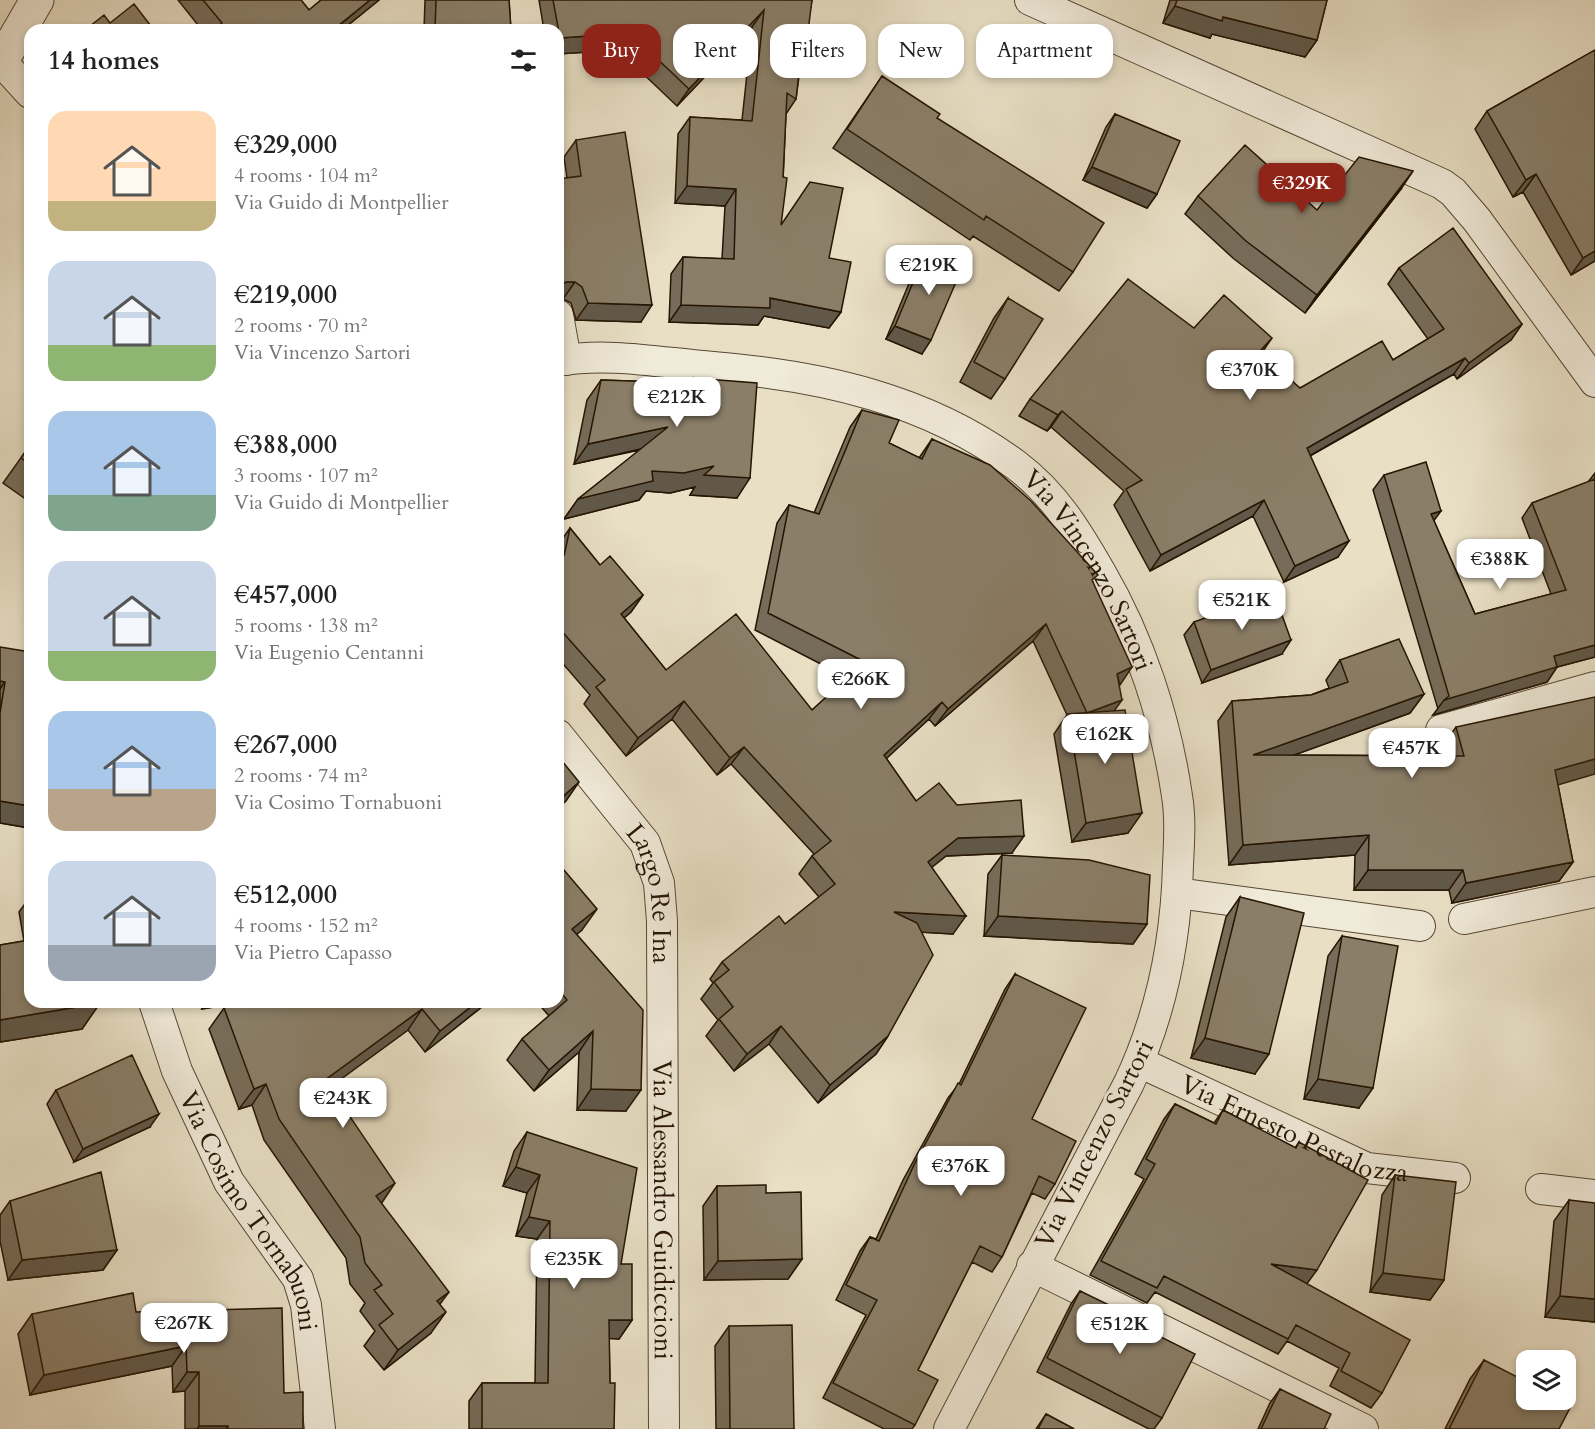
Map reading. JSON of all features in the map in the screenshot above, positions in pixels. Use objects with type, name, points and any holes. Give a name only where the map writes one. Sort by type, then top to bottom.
[{"type":"street","points":[[24,87],[1,63],[37,0]]},
{"type":"street","points":[[1030,0],[1442,184],[1453,192],[1477,219],[1595,382]]},
{"type":"street","name":"Via Vincenzo Sartori","points":[[564,361],[622,359],[748,370],[854,387],[907,405],[956,428],[1018,467],[1074,525],[1121,610],[1136,644],[1159,717],[1178,798],[1177,893],[1168,968],[1151,1031],[1139,1062],[949,1429]]},
{"type":"street","points":[[1441,730],[1595,687]]},
{"type":"street","name":"Largo Re Ina","points":[[564,742],[645,843],[657,875],[662,921],[661,991]]},
{"type":"street","points":[[1464,919],[1595,892]]},
{"type":"street","points":[[1177,893],[1420,926]]},
{"type":"street","name":"Via Alessandro Guidiccioni","points":[[661,991],[664,1429]]},
{"type":"street","name":"Via Cosimo Tornabuoni","points":[[156,1008],[177,1071],[229,1182],[298,1279],[306,1305],[320,1429]]},
{"type":"street","name":"Via Ernesto Pestalozza","points":[[1139,1062],[1367,1168],[1455,1178]]},
{"type":"street","points":[[1541,1189],[1595,1195]]},
{"type":"street","points":[[1032,1266],[1363,1429]]},
{"type":"building","points":[[203,0],[301,0],[309,10],[321,0],[370,0],[340,24],[222,23]]},
{"type":"building","points":[[436,0],[509,0],[511,24],[435,24]]},
{"type":"building","points":[[553,0],[812,0],[809,24],[770,24],[770,78],[798,78],[796,99],[787,93],[783,177],[787,178],[781,225],[810,182],[843,188],[829,258],[851,262],[841,312],[770,298],[770,308],[681,305],[683,257],[734,259],[736,189],[687,186],[690,117],[752,121],[764,10],[751,24],[673,24],[673,74],[661,62],[661,24],[582,24],[582,36],[564,38],[564,24],[557,24]]},
{"type":"building","points":[[1177,0],[1327,0],[1317,40],[1223,17],[1222,21],[1175,6]]},
{"type":"building","points":[[134,4],[149,24],[93,24],[104,15],[110,23]]},
{"type":"building","points":[[1595,50],[1595,251],[1583,258],[1536,174],[1526,180],[1487,111]]},
{"type":"building","points":[[677,78],[699,78],[689,89]]},
{"type":"building","points":[[881,78],[885,78],[940,114],[937,118],[1104,223],[1073,272],[986,216],[984,220],[847,129]]},
{"type":"building","points":[[1115,114],[1180,141],[1157,194],[1092,167]]},
{"type":"building","points":[[625,132],[652,305],[588,303],[582,287],[575,282],[564,283],[564,178],[581,176],[576,140]]},
{"type":"building","points":[[1245,145],[1317,210],[1359,157],[1413,171],[1317,295],[1246,241],[1198,196]]},
{"type":"building","points":[[1453,228],[1522,324],[1469,363],[1465,358],[1307,448],[1349,541],[1295,566],[1264,500],[1161,555],[1126,489],[1142,480],[1062,411],[1058,415],[1030,399],[1128,279],[1194,328],[1224,295],[1272,338],[1260,351],[1268,359],[1262,367],[1271,362],[1300,388],[1382,341],[1393,360],[1444,329],[1399,268]]},
{"type":"building","points":[[926,251],[963,266],[931,340],[895,326]]},
{"type":"building","points":[[1008,298],[1043,319],[1005,379],[974,362]]},
{"type":"building","points":[[693,378],[757,383],[750,478],[704,475],[714,466],[684,473],[652,471],[653,481],[578,499],[668,427],[588,444],[601,380],[693,383]]},
{"type":"building","points":[[862,410],[899,420],[889,443],[922,459],[932,439],[990,465],[1031,501],[1098,575],[1092,580],[1132,667],[1117,674],[1122,700],[1087,713],[1046,624],[948,709],[942,702],[884,755],[916,801],[939,783],[957,805],[1021,800],[1024,836],[958,838],[928,862],[966,916],[894,912],[917,923],[933,955],[888,1036],[830,1085],[781,1026],[747,1054],[719,1019],[733,1007],[714,982],[729,970],[722,962],[779,916],[785,924],[835,884],[812,856],[831,841],[744,747],[730,758],[684,701],[638,738],[596,687],[605,680],[564,634],[564,556],[570,528],[600,565],[610,556],[643,595],[621,614],[666,670],[736,614],[812,710],[865,662],[768,613],[789,505],[819,514]]},
{"type":"building","points":[[1426,462],[1441,511],[1431,514],[1475,614],[1566,590],[1532,503],[1595,479],[1595,645],[1554,656],[1557,667],[1444,700],[1449,696],[1384,475]]},
{"type":"building","points":[[1274,593],[1291,640],[1211,670],[1194,622]]},
{"type":"building","points":[[1399,639],[1424,694],[1253,755],[1464,756],[1456,727],[1595,697],[1595,759],[1555,770],[1573,862],[1466,883],[1463,870],[1368,870],[1369,835],[1243,845],[1232,701],[1311,695],[1348,682],[1340,660]]},
{"type":"building","points":[[0,647],[24,651],[24,805],[0,801],[0,713],[5,682],[0,681]]},
{"type":"building","points":[[1125,710],[1142,813],[1086,823],[1068,714]]},
{"type":"building","points":[[564,763],[579,782],[564,796]]},
{"type":"building","points":[[1002,855],[1089,860],[1150,875],[1147,924],[998,916]]},
{"type":"building","points":[[564,870],[597,909],[572,929],[643,1010],[641,1090],[591,1089],[593,1031],[549,1070],[522,1039],[558,1008],[564,1008],[564,1003],[567,1000],[564,996]]},
{"type":"building","points":[[1240,897],[1304,913],[1269,1054],[1205,1038]]},
{"type":"building","points":[[1342,936],[1398,946],[1373,1088],[1318,1079]]},
{"type":"building","points":[[24,941],[24,1008],[71,1008],[0,1020],[0,945]]},
{"type":"building","points":[[1015,974],[1086,1008],[1032,1119],[1076,1141],[1055,1184],[1039,1176],[1002,1257],[980,1246],[918,1370],[938,1380],[915,1425],[833,1383],[877,1300],[846,1285],[870,1237],[879,1241],[914,1165],[958,1083],[961,1085]]},
{"type":"building","points":[[224,1008],[469,1008],[440,1031],[422,1009],[325,1080],[395,1183],[376,1196],[449,1292],[437,1301],[446,1312],[398,1350],[379,1325],[393,1314],[374,1290],[382,1285],[365,1263],[360,1237],[279,1119],[266,1084],[254,1089]]},
{"type":"building","points":[[132,1055],[159,1114],[83,1149],[56,1090]]},
{"type":"building","points":[[1175,1104],[1216,1124],[1223,1110],[1296,1148],[1299,1142],[1368,1180],[1317,1270],[1271,1264],[1410,1340],[1382,1393],[1341,1371],[1350,1353],[1296,1325],[1288,1339],[1164,1276],[1157,1288],[1101,1261],[1155,1164],[1146,1159]]},
{"type":"building","points":[[527,1132],[637,1168],[621,1264],[632,1264],[632,1320],[609,1320],[610,1383],[615,1383],[614,1429],[482,1429],[482,1383],[548,1383],[550,1221],[529,1217],[540,1175],[516,1167]]},
{"type":"building","points":[[101,1172],[117,1250],[22,1260],[10,1201]]},
{"type":"building","points":[[1395,1175],[1456,1182],[1444,1280],[1383,1273]]},
{"type":"building","points":[[766,1185],[766,1193],[801,1192],[802,1259],[718,1261],[717,1186]]},
{"type":"building","points":[[1569,1200],[1595,1203],[1595,1299],[1560,1296]]},
{"type":"building","points":[[1080,1291],[1140,1320],[1137,1325],[1195,1354],[1162,1418],[1047,1358]]},
{"type":"building","points":[[133,1293],[136,1312],[282,1308],[284,1393],[303,1392],[303,1429],[228,1429],[228,1426],[199,1426],[199,1372],[187,1372],[186,1346],[44,1375],[32,1314]]},
{"type":"building","points":[[792,1325],[794,1429],[730,1429],[729,1326]]},
{"type":"building","points":[[1484,1360],[1516,1376],[1516,1410],[1569,1410],[1559,1429],[1449,1429]]},
{"type":"building","points":[[1280,1389],[1331,1414],[1324,1429],[1261,1429]]},
{"type":"building","points":[[1046,1414],[1074,1429],[1038,1429]]}]
